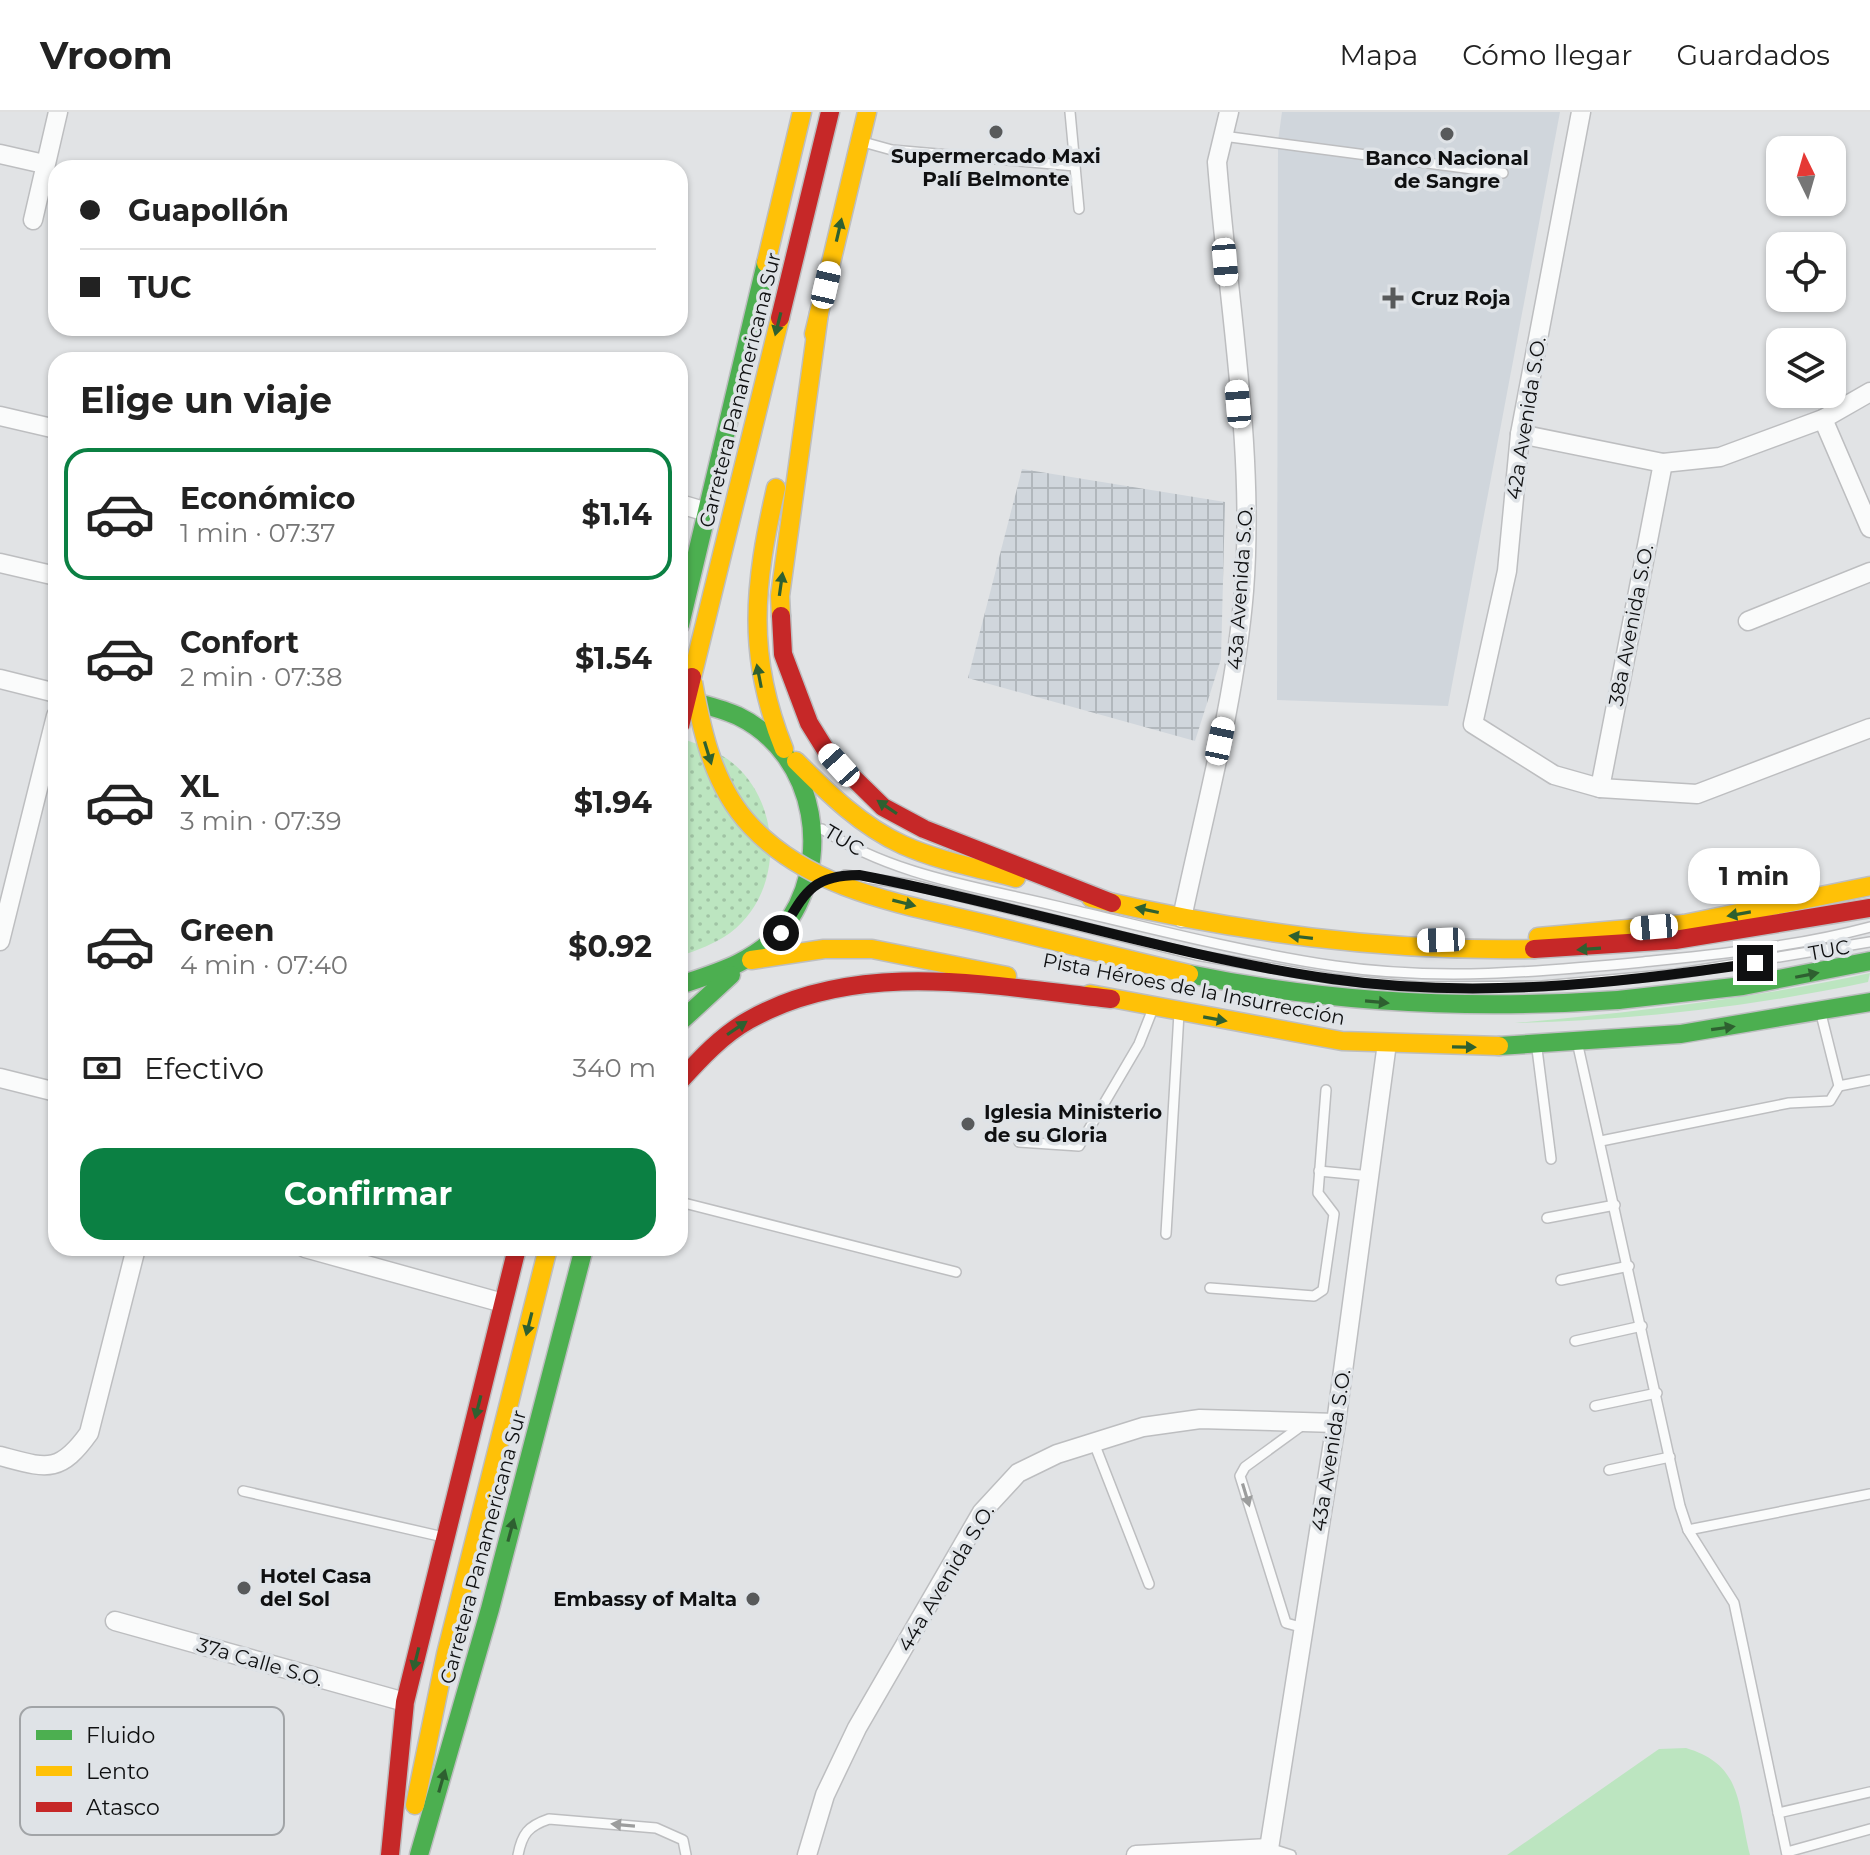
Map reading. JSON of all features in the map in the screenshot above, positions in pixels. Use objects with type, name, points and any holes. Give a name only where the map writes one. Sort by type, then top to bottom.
[{"type":"main road","name":"Carretera Panamericana Sur","points":[[688,592],[802,112]]},
{"type":"main road","name":"Carretera Panamericana Sur","points":[[688,693],[830,112]]},
{"type":"main road","points":[[688,1015],[781,933],[802,899],[813,860],[812,817],[805,785],[784,749],[761,687],[753,622],[758,563],[867,112]]},
{"type":"main road","points":[[819,313],[780,596],[783,654],[809,723],[827,752],[883,807],[924,829],[1112,903]]},
{"type":"main road","name":"Pista Héroes de la Insurrección","points":[[692,677],[708,755],[731,802],[751,828],[778,852],[837,884],[1193,974],[1312,996],[1464,1008],[1618,1000],[1743,986],[1870,961]]},
{"type":"main road","points":[[688,699],[708,702],[744,717],[784,749],[844,808],[878,831],[919,852],[1112,903],[1182,918],[1348,943],[1450,951],[1536,952],[1652,945],[1744,933],[1870,908]]},
{"type":"main road","points":[[1348,943],[1534,937],[1684,924],[1870,886]]},
{"type":"main road","name":"Pista Héroes de la Insurrección","points":[[746,963],[824,949],[872,949],[1179,1013],[1342,1041],[1387,1043],[1578,1043],[1680,1034],[1869,1006]]},
{"type":"main road","points":[[688,984],[712,979],[746,963]]},
{"type":"main road","points":[[688,1072],[708,1051],[750,1020],[801,997],[850,986],[916,982],[1111,999]]},
{"type":"main road","name":"Carretera Panamericana Sur","points":[[390,1855],[405,1702],[515,1256]]},
{"type":"main road","name":"Carretera Panamericana Sur","points":[[405,1855],[446,1654],[546,1256]]},
{"type":"main road","name":"Carretera Panamericana Sur","points":[[419,1855],[469,1684],[582,1256]]},
{"type":"main road","points":[[558,1355],[596,1256]]},
{"type":"street","points":[[33,220],[58,112]]},
{"type":"street","name":"43a Avenida S.O.","points":[[1182,918],[1233,682],[1244,590],[1247,490],[1217,162],[1229,112]]},
{"type":"street","name":"42a Avenida S.O.","points":[[1581,112],[1520,434],[1507,571],[1473,724],[1554,775],[1600,788]]},
{"type":"street","points":[[0,154],[44,164]]},
{"type":"street","points":[[1520,434],[1663,463],[1720,457],[1823,419],[1870,392]]},
{"type":"street","points":[[0,416],[48,427]]},
{"type":"street","points":[[1823,419],[1870,528]]},
{"type":"street","name":"38a Avenida S.O.","points":[[1600,788],[1663,463]]},
{"type":"street","points":[[688,506],[707,512]]},
{"type":"street","points":[[0,563],[48,574]]},
{"type":"street","points":[[1748,621],[1870,572]]},
{"type":"street","points":[[0,679],[48,691]]},
{"type":"street","points":[[1600,788],[1697,794],[1870,728]]},
{"type":"street","points":[[0,941],[48,748]]},
{"type":"street","name":"43a Avenida S.O.","points":[[1268,1852],[1336,1423],[1387,1043]]},
{"type":"street","points":[[0,1078],[48,1090]]},
{"type":"street","points":[[0,1456],[36,1466],[56,1467],[74,1454],[89,1433],[134,1256]]},
{"type":"street","points":[[334,1256],[503,1303]]},
{"type":"street","name":"44a Avenida S.O.","points":[[807,1855],[825,1795],[857,1728],[982,1512],[1018,1473],[1057,1454],[1143,1427],[1200,1419],[1336,1423]]},
{"type":"street","name":"37a Calle S.O.","points":[[115,1621],[405,1702]]},
{"type":"street","points":[[1136,1855],[1268,1852]]},
{"type":"lane","points":[[1070,112],[1079,209]]},
{"type":"lane","points":[[1223,136],[1503,173]]},
{"type":"lane","points":[[860,141],[892,150],[1075,166]]},
{"type":"lane","name":"TUC","points":[[812,817],[843,842],[881,861],[1239,950],[1338,966],[1446,976],[1520,974],[1744,952],[1870,927]]},
{"type":"lane","name":"TUC","points":[[802,899],[819,881],[833,875],[859,875],[1196,955],[1334,979],[1420,987],[1542,986],[1675,974],[1870,942]]},
{"type":"lane","points":[[1019,1142],[1079,1146],[1139,1044],[1153,1008]]},
{"type":"lane","points":[[1166,1234],[1179,1013]]},
{"type":"lane","points":[[1601,1141],[1789,1103],[1830,1101],[1839,1086],[1820,1013]]},
{"type":"lane","points":[[1578,1043],[1688,1530],[1734,1603],[1787,1854],[1870,1829]]},
{"type":"lane","points":[[1537,1045],[1551,1159]]},
{"type":"lane","points":[[1839,1086],[1870,1080]]},
{"type":"lane","points":[[1210,1288],[1314,1296],[1323,1290],[1334,1214],[1318,1193],[1326,1090]]},
{"type":"lane","points":[[1319,1171],[1371,1176]]},
{"type":"lane","points":[[688,1204],[956,1272]]},
{"type":"lane","points":[[1547,1218],[1615,1205]]},
{"type":"lane","points":[[1561,1280],[1629,1266]]},
{"type":"lane","points":[[1575,1341],[1642,1326]]},
{"type":"lane","points":[[1595,1406],[1657,1393]]},
{"type":"lane","points":[[1304,1628],[1286,1623],[1240,1476],[1245,1467],[1306,1422]]},
{"type":"lane","points":[[1094,1443],[1149,1584]]},
{"type":"lane","points":[[1609,1470],[1670,1457]]},
{"type":"lane","points":[[243,1491],[446,1537]]},
{"type":"lane","points":[[1688,1530],[1870,1494]]},
{"type":"lane","points":[[1778,1813],[1870,1792]]},
{"type":"lane","points":[[518,1855],[525,1832],[532,1825],[549,1819],[656,1828],[683,1840],[686,1855]]},
{"type":"lane","points":[[1268,1852],[1291,1855]]},
{"type":"shaded area","points":[[1282,112],[1560,112],[1448,706],[1277,700],[1278,141]]},
{"type":"shaded area","points":[[1022,469],[1225,502],[1221,659],[1195,741],[968,678]]},
{"type":"green space","points":[[688,741],[709,749],[735,765],[751,783],[762,803],[768,826],[768,874],[760,896],[747,916],[730,933],[688,953]]},
{"type":"green space","points":[[1870,973],[1868,982],[1737,1005],[1604,1019],[1515,1023],[1693,1004]]},
{"type":"green space","points":[[1686,1748],[1705,1755],[1728,1776],[1739,1803],[1750,1855],[1507,1855],[1659,1749]]},
{"type":"traffic: fast","points":[[688,591],[766,263]]},
{"type":"traffic: fast","points":[[688,700],[738,716],[765,734],[786,757],[801,784],[810,813],[812,844],[808,875],[798,904],[781,931],[747,959],[688,982]]},
{"type":"traffic: fast","points":[[1618,1000],[1743,986],[1870,961]]},
{"type":"traffic: fast","points":[[1189,974],[1296,992],[1402,1002],[1509,1004],[1618,1000]]},
{"type":"traffic: fast","points":[[688,1015],[731,975]]},
{"type":"traffic: fast","points":[[1499,1046],[1680,1034],[1870,1002]]},
{"type":"traffic: fast","points":[[419,1855],[490,1609],[582,1256]]},
{"type":"traffic: slow","points":[[766,263],[802,112]]},
{"type":"traffic: slow","points":[[814,334],[867,112]]},
{"type":"traffic: slow","points":[[781,616],[780,596],[819,313]]},
{"type":"traffic: slow","points":[[692,677],[780,318]]},
{"type":"traffic: slow","points":[[776,488],[763,556],[758,620],[764,682],[784,749]]},
{"type":"traffic: slow","points":[[693,682],[712,758],[738,811],[776,849],[804,867],[833,882],[897,903],[1189,974]]},
{"type":"traffic: slow","points":[[796,761],[846,808],[903,845],[930,856],[1016,878]]},
{"type":"traffic: slow","points":[[1538,937],[1684,924],[1870,886]]},
{"type":"traffic: slow","points":[[1091,898],[1201,921],[1311,937],[1422,947],[1534,949]]},
{"type":"traffic: slow","points":[[751,960],[824,949],[872,949],[1007,976]]},
{"type":"traffic: slow","points":[[1090,994],[1342,1041],[1499,1046]]},
{"type":"traffic: slow","points":[[415,1805],[446,1654],[546,1256]]},
{"type":"traffic: jam","points":[[780,318],[830,112]]},
{"type":"traffic: jam","points":[[781,616],[783,654],[809,723],[827,752],[883,807],[924,829],[1112,903]]},
{"type":"traffic: jam","points":[[688,693],[692,677]]},
{"type":"traffic: jam","points":[[1534,949],[1675,940],[1870,908]]},
{"type":"traffic: jam","points":[[688,1073],[721,1040],[749,1020],[791,1001],[835,989],[927,981],[1111,999]]},
{"type":"traffic: jam","points":[[390,1855],[405,1702],[515,1256]]},
{"type":"place","name":"Supermercado Maxi Palí Belmonte","points":[[996,132]]},
{"type":"place","name":"Banco Nacional de Sangre","points":[[1447,134]]},
{"type":"place","name":"Cruz Roja","points":[[1393,298]]},
{"type":"place","name":"Iglesia Ministerio de su Gloria","points":[[968,1124]]},
{"type":"place","name":"Hotel Casa del Sol","points":[[244,1588]]},
{"type":"place","name":"Embassy of Malta","points":[[753,1599]]},
{"type":"route","points":[[781,933],[807,892],[819,881],[833,875],[859,875],[914,885],[1196,955],[1381,984],[1480,989],[1542,986],[1755,963]]}]
